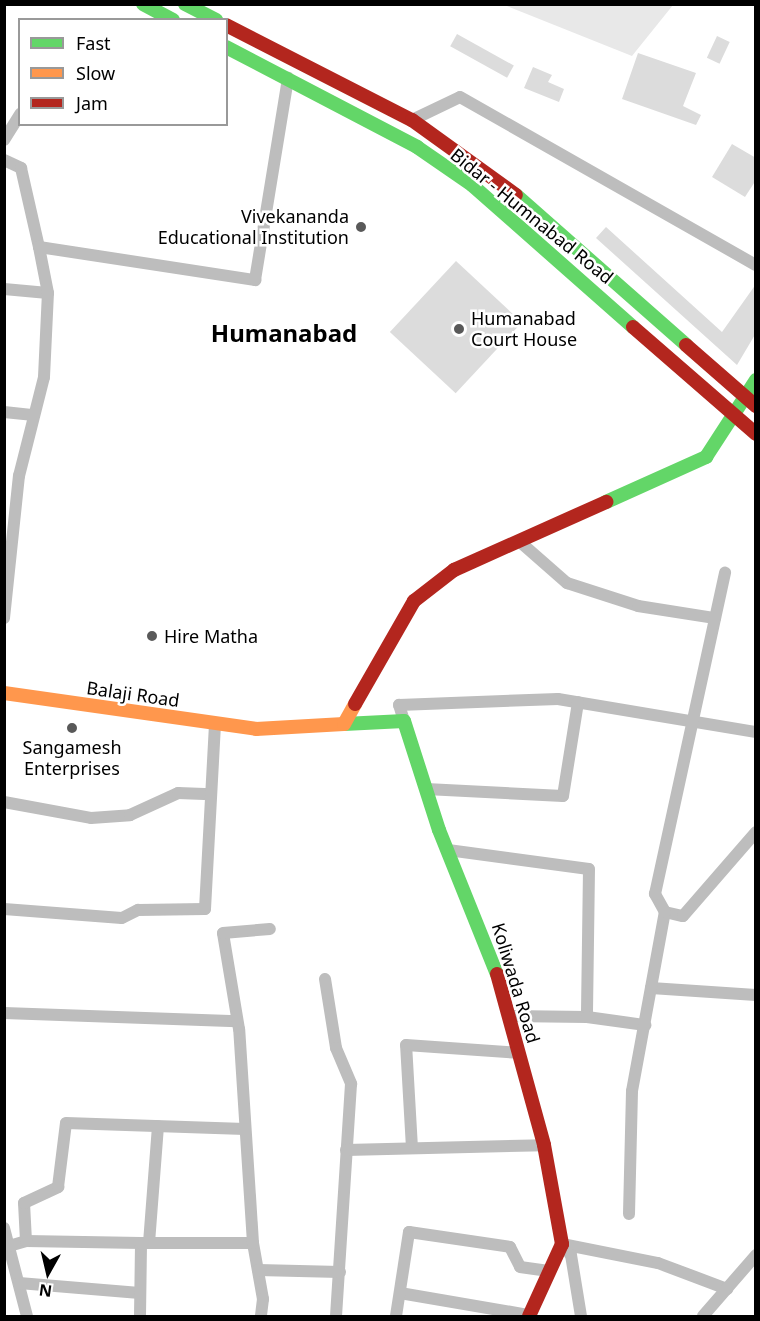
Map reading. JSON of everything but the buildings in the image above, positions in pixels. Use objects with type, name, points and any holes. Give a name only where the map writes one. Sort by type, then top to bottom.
[{"type":"street","points":[[143,4],[166,18]]},
{"type":"street","points":[[185,4],[212,18]]},
{"type":"street","name":"Bidar - Humnabad Road","points":[[228,26],[412,120],[491,172],[751,401]]},
{"type":"street","name":"Bidar - Humnabad Road","points":[[228,48],[417,147],[472,185],[756,434]]},
{"type":"street","points":[[39,247],[255,280],[288,78]]},
{"type":"street","points":[[412,120],[460,97],[756,265]]},
{"type":"street","points":[[4,140],[18,117]]},
{"type":"street","points":[[4,160],[21,168],[48,293],[44,377],[19,476],[4,618]]},
{"type":"street","points":[[4,289],[48,293]]},
{"type":"street","points":[[344,724],[414,601],[454,570],[706,457],[736,415],[751,401],[756,380]]},
{"type":"street","points":[[4,412],[34,415]]},
{"type":"street","points":[[519,541],[567,583],[638,606],[715,618]]},
{"type":"street","points":[[629,1214],[632,1091],[665,912],[655,894],[724,573]]},
{"type":"street","name":"Balaji Road","points":[[4,693],[256,729],[344,724]]},
{"type":"street","points":[[344,724],[404,721],[399,705],[578,702],[693,719],[756,732]]},
{"type":"street","points":[[426,789],[563,796],[578,702]]},
{"type":"street","name":"Koliwada Road","points":[[404,721],[448,850],[496,969],[544,1145],[562,1244]]},
{"type":"street","points":[[4,909],[122,918],[138,910],[205,909],[215,724]]},
{"type":"street","points":[[4,802],[91,818],[130,815],[178,793],[211,794]]},
{"type":"street","points":[[665,912],[683,916],[756,832]]},
{"type":"street","points":[[448,850],[589,869],[587,1017]]},
{"type":"street","points":[[261,1317],[258,1270],[253,1243],[237,1021],[223,933],[270,929]]},
{"type":"street","points":[[325,979],[336,1048],[351,1084],[336,1317]]},
{"type":"street","points":[[651,988],[756,995]]},
{"type":"street","points":[[4,1013],[237,1021]]},
{"type":"street","points":[[509,1016],[587,1017],[645,1025]]},
{"type":"street","points":[[412,1148],[406,1045],[519,1053]]},
{"type":"street","points":[[26,1241],[24,1203],[58,1187],[66,1124],[245,1129]]},
{"type":"street","points":[[140,1317],[140,1293],[158,1126]]},
{"type":"street","points":[[346,1150],[544,1145]]},
{"type":"street","points":[[4,1228],[27,1317]]},
{"type":"street","points":[[396,1317],[409,1232],[510,1247],[520,1267],[549,1271]]},
{"type":"street","points":[[9,1246],[26,1241],[253,1243]]},
{"type":"street","points":[[399,1293],[529,1316],[562,1244]]},
{"type":"street","points":[[562,1244],[658,1263],[727,1288]]},
{"type":"street","points":[[562,1244],[571,1255],[580,1317]]},
{"type":"street","points":[[703,1317],[756,1255]]},
{"type":"street","points":[[258,1270],[340,1272]]},
{"type":"street","points":[[19,1283],[140,1293]]},
{"type":"shaded area","points":[[502,4],[673,4],[673,5],[632,56]]},
{"type":"traffic: fast","points":[[143,4],[169,18]]},
{"type":"traffic: fast","points":[[185,4],[212,18]]},
{"type":"traffic: fast","points":[[228,48],[417,147],[472,185],[633,327]]},
{"type":"traffic: fast","points":[[516,195],[686,345]]},
{"type":"traffic: fast","points":[[606,502],[706,457],[756,380]]},
{"type":"traffic: fast","points":[[344,724],[404,721],[439,830],[497,974]]},
{"type":"traffic: slow","points":[[4,693],[256,729],[344,724],[355,704]]},
{"type":"traffic: jam","points":[[228,26],[412,120],[516,195]]},
{"type":"traffic: jam","points":[[633,327],[756,434]]},
{"type":"traffic: jam","points":[[686,345],[756,406]]},
{"type":"traffic: jam","points":[[355,704],[414,601],[454,570],[606,502]]},
{"type":"traffic: jam","points":[[497,974],[544,1145],[562,1244],[529,1316]]},
{"type":"place","name":"Vivekananda Educational Institution","points":[[361,227]]},
{"type":"place","name":"Humanabad Court House","points":[[459,329]]},
{"type":"place","name":"Hire Matha","points":[[152,636]]},
{"type":"place","name":"Sangamesh Enterprises","points":[[72,728]]},
{"type":"district","name":"Humanabad","points":[[284,333]]}]
